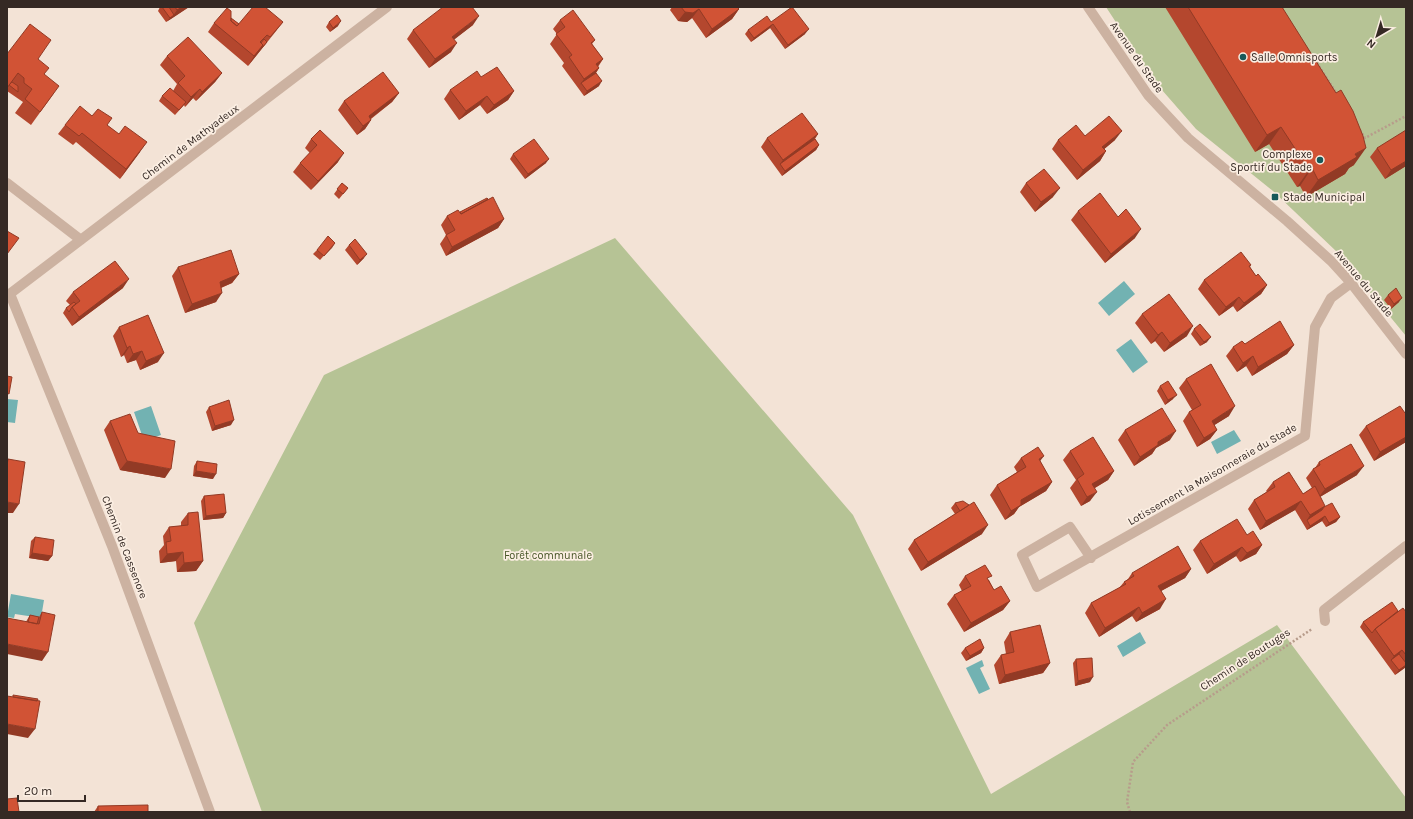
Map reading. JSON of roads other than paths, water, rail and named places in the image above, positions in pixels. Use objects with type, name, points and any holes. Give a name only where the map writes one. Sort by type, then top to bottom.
[{"type":"street","name":"Chemin de Mathyadeux","points":[[9,295],[387,7]]},
{"type":"street","name":"Avenue du Stade","points":[[1088,7],[1148,95],[1188,138],[1287,221],[1331,261],[1351,283],[1406,354]]},
{"type":"street","points":[[7,183],[81,240]]},
{"type":"street","name":"Lotissement la Maisonneraie du Stade","points":[[1091,558],[1070,527],[1022,555],[1037,587],[1091,558],[1305,436],[1315,327],[1331,298],[1351,283]]},
{"type":"street","name":"Chemin de Cassenore","points":[[9,295],[112,546],[210,812]]},
{"type":"street","points":[[1325,621],[1324,610],[1406,546]]},
{"type":"water","points":[[1124,281],[1135,294],[1109,316],[1098,303]]},
{"type":"water","points":[[1131,339],[1148,362],[1133,373],[1116,350]]},
{"type":"water","points":[[7,399],[18,400],[15,423],[7,422]]},
{"type":"water","points":[[151,406],[161,435],[144,441],[134,412]]},
{"type":"water","points":[[1234,430],[1241,441],[1217,454],[1211,442]]},
{"type":"water","points":[[11,594],[44,600],[41,618],[15,614],[14,618],[7,617]]},
{"type":"water","points":[[1140,632],[1146,643],[1123,657],[1117,646]]},
{"type":"water","points":[[982,660],[984,666],[980,668],[990,689],[979,694],[966,668]]},
{"type":"place","name":"Salle Omnisports","points":[[1243,57]]},
{"type":"place","name":"Complexe Sportif du Stade","points":[[1320,160]]},
{"type":"place","name":"Stade Municipal","points":[[1275,197]]},
{"type":"park label","name":"Forêt communale","points":[[548,555]]}]
